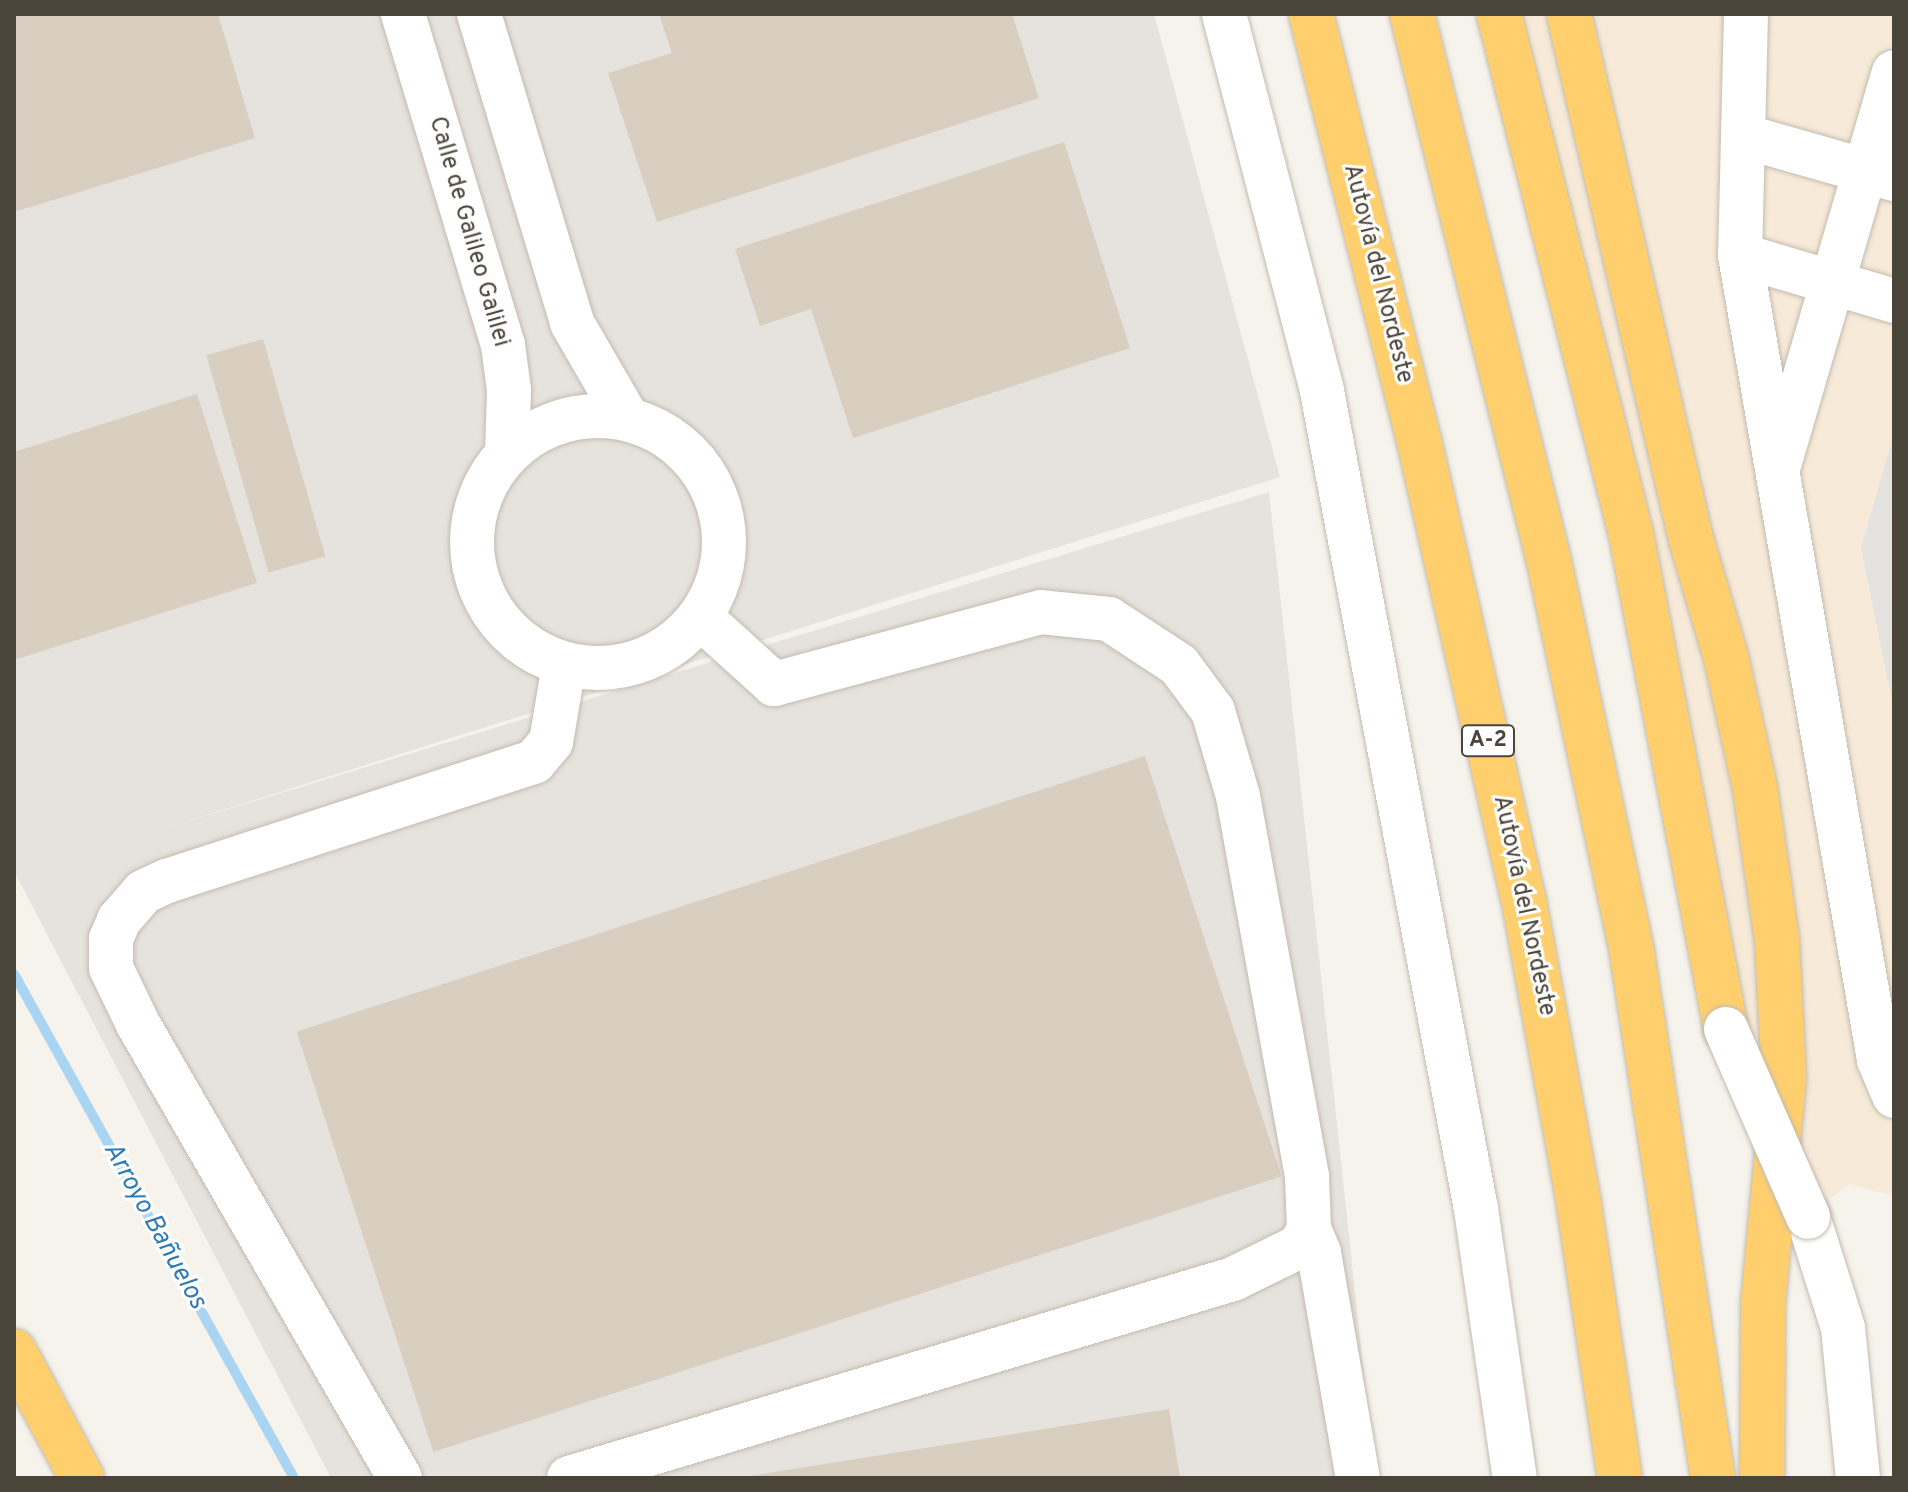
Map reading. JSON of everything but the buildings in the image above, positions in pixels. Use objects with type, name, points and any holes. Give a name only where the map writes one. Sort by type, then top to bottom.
[{"type":"highway","name":"Autovía del Nordeste","points":[[1311,14],[1419,440],[1524,901],[1579,1205],[1620,1478]]},
{"type":"highway","points":[[1412,14],[1549,561],[1623,910],[1670,1174],[1713,1478]]},
{"type":"highway","points":[[1499,14],[1631,534],[1726,1029]]},
{"type":"highway","points":[[1569,14],[1691,539],[1729,671],[1755,788],[1777,940],[1784,1078],[1763,1306],[1762,1478]]},
{"type":"highway","points":[[14,1351],[82,1478]]},
{"type":"street","name":"Calle de Galileo Galilei","points":[[403,14],[503,345],[509,390],[507,453]]},
{"type":"street","points":[[479,14],[572,323],[627,418]]},
{"type":"street","points":[[1224,14],[1322,391],[1476,1209],[1515,1478]]},
{"type":"street","points":[[1746,14],[1740,255],[1879,1060],[1894,1096]]},
{"type":"street","points":[[1777,471],[1835,284],[1880,175],[1894,72]]},
{"type":"street","points":[[1743,136],[1880,175]]},
{"type":"street","points":[[1740,255],[1894,301]]},
{"type":"street","points":[[584,415],[627,418],[667,435],[697,463],[717,499],[722,554],[717,584],[700,617],[677,641],[645,660],[605,669],[564,665],[517,640],[487,605],[473,566],[474,515],[487,480],[507,453],[546,426],[584,415]]},
{"type":"street","points":[[700,617],[774,684],[1041,612],[1109,619],[1179,665],[1213,711],[1238,796],[1307,1176],[1309,1229],[1319,1253],[1358,1478]]},
{"type":"street","points":[[400,1478],[138,1024],[111,968],[111,939],[136,899],[167,881],[534,762],[551,742],[564,665]]},
{"type":"street","points":[[1726,1029],[1808,1217],[1843,1328],[1858,1478]]},
{"type":"street","points":[[569,1478],[1233,1279],[1300,1246],[1309,1229]]},
{"type":"shaded area","points":[[14,14],[1154,14],[1280,477],[156,831],[1269,492],[1375,1478],[331,1478],[14,871]]},
{"type":"shaded area","points":[[1499,14],[1894,14],[1894,1196],[1849,1184],[1808,1217],[1726,1029]]},
{"type":"shaded area","points":[[1894,433],[1894,711],[1861,548]]},
{"type":"waterway","name":"Arroyo Bañuelos","points":[[14,974],[294,1478]]}]
